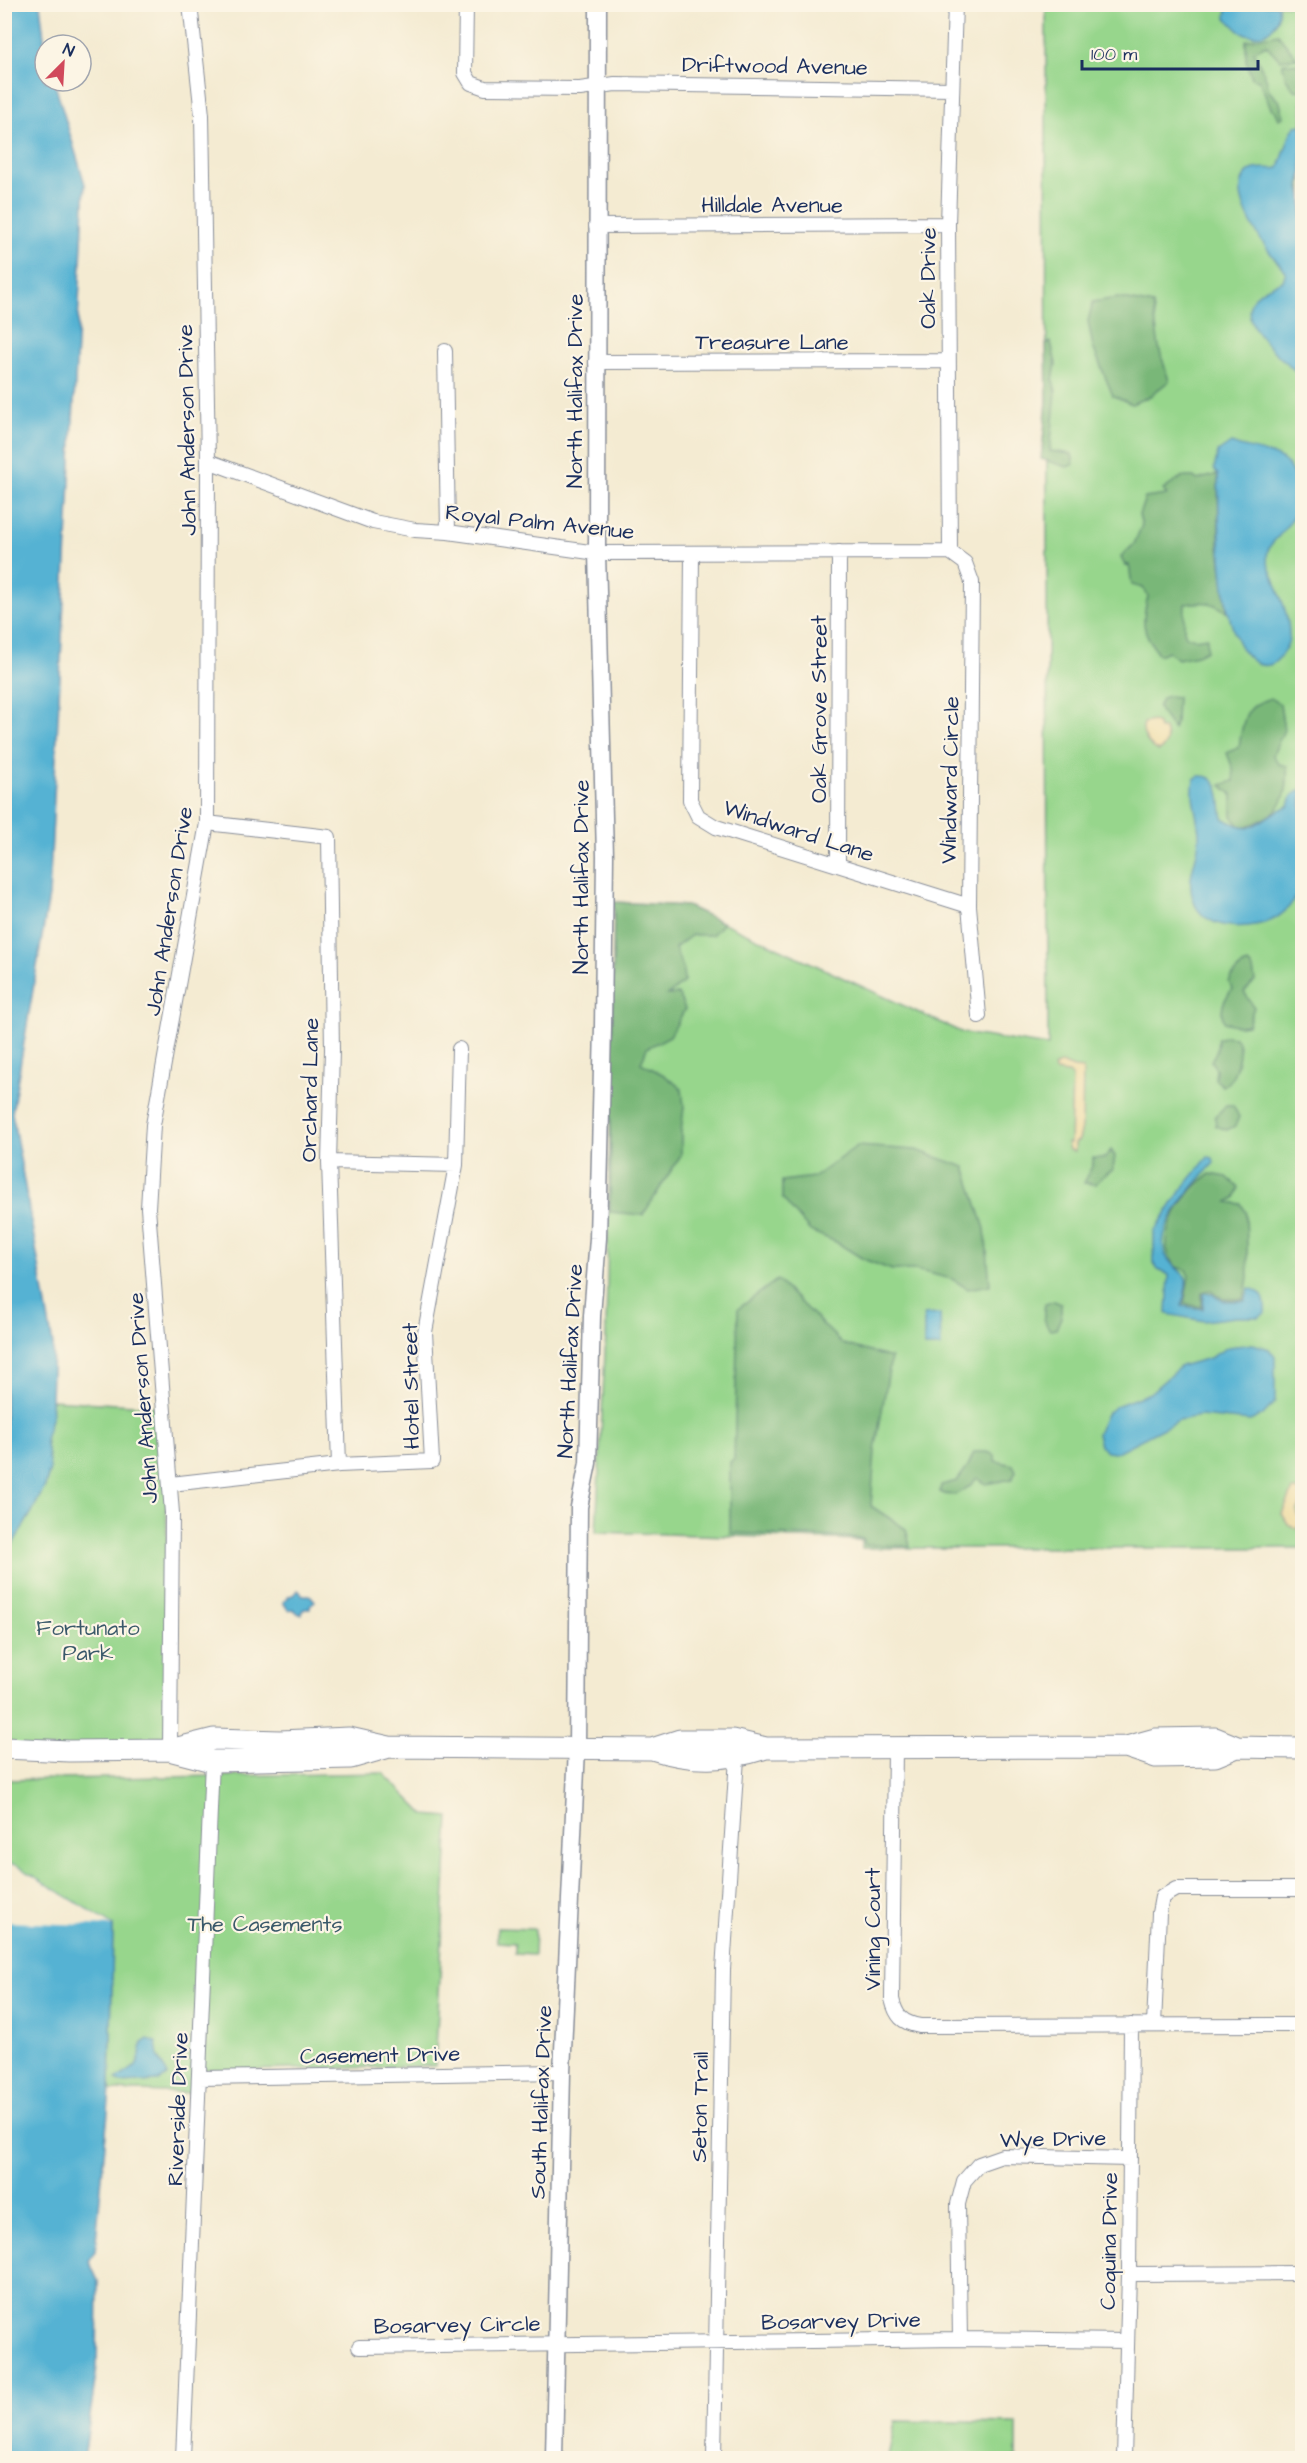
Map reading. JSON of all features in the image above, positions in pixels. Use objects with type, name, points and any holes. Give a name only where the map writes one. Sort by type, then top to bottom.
[{"type":"main road","points":[[212,1761],[232,1746],[349,1738],[389,1747],[652,1749],[680,1758],[737,1758],[766,1749]]},
{"type":"main road","points":[[6,1750],[170,1750],[214,1739],[280,1741]]},
{"type":"main road","points":[[652,1749],[680,1740],[732,1740],[766,1749],[1126,1748],[1156,1757],[1215,1756],[1237,1747],[1302,1748]]},
{"type":"main road","points":[[170,1750],[212,1761],[351,1758],[389,1747]]},
{"type":"street","name":"John Anderson Drive","points":[[170,1750],[173,1544],[171,1484],[148,1208],[153,1125],[207,823],[208,461],[202,115],[190,4]]},
{"type":"street","name":"Driftwood Avenue","points":[[466,4],[465,67],[468,79],[477,86],[493,89],[580,89],[615,84],[952,89]]},
{"type":"street","name":"North Halifax Drive","points":[[577,1748],[579,1507],[588,1463],[592,1316],[598,1238],[603,1026],[605,856],[597,553],[596,363],[598,4]]},
{"type":"street","name":"Oak Drive","points":[[950,552],[948,224],[955,4]]},
{"type":"street","name":"Hilldale Avenue","points":[[596,226],[948,224]]},
{"type":"street","points":[[446,351],[448,532]]},
{"type":"street","name":"Treasure Lane","points":[[596,363],[948,362]]},
{"type":"street","name":"Royal Palm Avenue","points":[[208,461],[373,522],[416,530],[448,532],[597,553],[950,552]]},
{"type":"street","name":"Oak Grove Street","points":[[838,866],[839,552]]},
{"type":"street","name":"Windward Circle","points":[[950,552],[965,563],[972,582],[969,906],[979,1016]]},
{"type":"street","name":"Windward Lane","points":[[692,553],[690,800],[698,816],[716,827],[969,906]]},
{"type":"street","name":"Orchard Lane","points":[[207,823],[328,837],[332,1050],[329,1162],[339,1465]]},
{"type":"street","name":"Hotel Street","points":[[171,1484],[339,1465],[432,1461],[425,1332],[456,1165],[459,1049]]},
{"type":"street","points":[[329,1162],[456,1165]]},
{"type":"street","name":"South Halifax Drive","points":[[554,2458],[562,2072],[577,1748]]},
{"type":"street","name":"Vining Court","points":[[895,1748],[892,1999],[895,2013],[906,2024],[920,2026],[1154,2025]]},
{"type":"street","name":"Seton Trail","points":[[714,2458],[723,1970],[737,1758]]},
{"type":"street","name":"Riverside Drive","points":[[183,2458],[212,1761]]},
{"type":"street","points":[[1302,1889],[1176,1889],[1162,1897],[1159,1913],[1154,2025],[1302,2025]]},
{"type":"street","name":"Coquina Drive","points":[[1124,2458],[1129,2274],[1131,2025]]},
{"type":"street","name":"Casement Drive","points":[[199,2078],[562,2072]]},
{"type":"street","name":"Wye Drive","points":[[960,2339],[958,2204],[964,2181],[979,2164],[1002,2156],[1130,2159]]},
{"type":"street","points":[[1129,2274],[1302,2273]]},
{"type":"street","name":"Bosarvey Drive","points":[[556,2344],[960,2339],[1127,2341]]},
{"type":"street","name":"Bosarvey Circle","points":[[359,2347],[556,2344]]},
{"type":"green space","points":[[1046,5],[1302,5],[1302,1548],[862,1548],[862,1540],[596,1532],[606,1334],[614,902],[687,906],[963,1033],[1048,1046]]},
{"type":"green space","points":[[1278,34],[1297,58],[1280,60],[1266,45],[1254,51],[1269,91],[1280,102],[1283,117],[1279,119],[1271,108],[1259,80],[1252,78],[1246,60],[1246,40]]},
{"type":"green space","points":[[1282,64],[1298,64],[1302,68],[1302,91],[1294,90],[1286,78]]},
{"type":"green space","points":[[1118,298],[1153,305],[1159,348],[1169,381],[1150,396],[1132,404],[1113,396],[1093,347],[1088,321],[1093,302]]},
{"type":"green space","points":[[1051,342],[1056,364],[1053,380],[1056,392],[1050,451],[1072,454],[1074,464],[1067,467],[1041,459],[1047,401],[1046,344]]},
{"type":"green space","points":[[1218,474],[1219,546],[1227,612],[1207,603],[1185,604],[1184,630],[1186,636],[1195,639],[1207,637],[1207,650],[1197,655],[1178,659],[1168,651],[1159,655],[1144,627],[1148,596],[1143,588],[1132,585],[1129,565],[1126,566],[1121,557],[1134,544],[1142,525],[1139,515],[1145,498],[1167,495],[1163,490],[1182,477],[1194,477],[1197,480]]},
{"type":"green space","points":[[1177,697],[1176,722],[1173,729],[1158,708],[1162,698]]},
{"type":"green space","points":[[1271,698],[1280,704],[1284,730],[1273,755],[1279,764],[1287,766],[1286,790],[1279,807],[1272,814],[1241,828],[1232,816],[1232,794],[1221,785],[1234,781],[1233,769],[1227,753],[1239,747],[1244,722],[1250,710],[1262,701]]},
{"type":"green space","points":[[614,902],[687,906],[723,923],[712,935],[692,935],[675,948],[683,969],[684,982],[668,995],[678,994],[685,1009],[670,1036],[647,1048],[641,1063],[664,1075],[682,1089],[684,1107],[681,1155],[643,1215],[610,1212]]},
{"type":"green space","points":[[1248,964],[1253,969],[1255,981],[1244,992],[1254,1007],[1248,1025],[1239,1026],[1224,1022],[1223,1005],[1232,989],[1229,982],[1237,971]]},
{"type":"green space","points":[[1226,1036],[1235,1037],[1238,1042],[1239,1056],[1232,1077],[1223,1086],[1215,1079],[1216,1069],[1211,1061],[1217,1050],[1218,1039]]},
{"type":"green space","points":[[1226,1105],[1233,1105],[1239,1117],[1235,1126],[1227,1130],[1216,1126],[1215,1117]]},
{"type":"green space","points":[[857,1146],[916,1150],[965,1167],[985,1229],[990,1285],[968,1289],[952,1279],[915,1270],[892,1270],[863,1259],[836,1242],[810,1231],[782,1198],[782,1181],[814,1177]]},
{"type":"green space","points":[[1111,1150],[1115,1156],[1113,1170],[1096,1184],[1084,1183],[1093,1164],[1093,1158],[1105,1158]]},
{"type":"green space","points":[[1210,1174],[1227,1177],[1239,1188],[1235,1198],[1228,1202],[1241,1204],[1246,1212],[1248,1278],[1244,1299],[1223,1299],[1211,1290],[1202,1292],[1202,1307],[1184,1304],[1189,1276],[1186,1270],[1176,1267],[1172,1261],[1167,1250],[1167,1240],[1173,1218],[1179,1207],[1194,1188]]},
{"type":"green space","points":[[777,1280],[843,1344],[891,1358],[875,1451],[871,1506],[906,1529],[910,1546],[865,1545],[863,1538],[730,1533],[730,1462],[734,1460],[738,1309]]},
{"type":"green space","points":[[1054,1301],[1061,1304],[1061,1317],[1056,1329],[1050,1330],[1045,1321],[1044,1308],[1045,1304]]},
{"type":"green space","name":"Fortunato Park","points":[[51,1400],[165,1407],[170,1750],[5,1749],[4,1557],[45,1486],[50,1469],[45,1439],[52,1415]]},
{"type":"green space","points":[[974,1452],[987,1452],[995,1455],[995,1461],[1013,1465],[1016,1471],[1012,1479],[986,1484],[977,1478],[965,1489],[955,1494],[940,1492],[941,1485],[957,1481],[968,1466]]},
{"type":"green space","name":"The Casements","points":[[383,1773],[425,1815],[449,1817],[435,2066],[196,2071],[195,2093],[110,2090],[113,1926],[17,1866],[5,1863],[5,1780]]},
{"type":"green space","points":[[497,1928],[535,1929],[534,1955],[515,1954],[515,1943],[497,1942]]},
{"type":"green space","points":[[895,2421],[1017,2423],[1017,2458],[888,2458]]},
{"type":"sand","points":[[1153,721],[1158,724],[1159,729],[1164,729],[1167,738],[1159,751],[1148,743],[1143,731],[1144,723]]},
{"type":"sand","points":[[1061,1063],[1083,1069],[1082,1128],[1079,1140],[1075,1143],[1075,1151],[1069,1150],[1067,1143],[1070,1143],[1072,1077],[1068,1073],[1055,1071],[1054,1067]]},
{"type":"sand","points":[[1293,1490],[1298,1490],[1302,1498],[1297,1512],[1301,1523],[1296,1529],[1288,1524],[1282,1514]]},
{"type":"water","points":[[40,4],[43,33],[33,33],[33,93],[58,93],[85,184],[49,896],[12,1113],[53,1345],[52,1415],[45,1439],[50,1469],[45,1486],[32,1512],[5,1557],[4,5]]},
{"type":"water","points":[[1234,5],[1278,5],[1277,20],[1269,31],[1256,36],[1249,35],[1239,31],[1226,18],[1227,9]]},
{"type":"water","points":[[1302,125],[1302,174],[1299,185],[1302,196],[1302,377],[1264,341],[1254,328],[1249,315],[1251,302],[1262,291],[1283,281],[1286,271],[1269,251],[1250,221],[1241,191],[1243,179],[1252,170],[1279,168],[1291,132],[1296,126]]},
{"type":"water","points":[[1231,443],[1278,457],[1288,465],[1298,486],[1296,512],[1270,546],[1267,554],[1268,565],[1286,613],[1289,642],[1274,663],[1267,665],[1258,664],[1244,652],[1234,632],[1227,606],[1220,547],[1218,474],[1214,469],[1218,452]]},
{"type":"water","points":[[1199,776],[1213,780],[1217,785],[1223,818],[1244,827],[1257,824],[1289,806],[1292,796],[1299,791],[1302,792],[1301,887],[1292,903],[1279,916],[1258,924],[1232,926],[1209,919],[1200,912],[1194,902],[1191,892],[1191,875],[1199,834],[1193,786],[1194,779]]},
{"type":"water","points":[[1208,1157],[1213,1158],[1214,1163],[1189,1191],[1173,1215],[1164,1239],[1164,1250],[1172,1264],[1186,1278],[1182,1306],[1203,1309],[1204,1293],[1212,1293],[1223,1301],[1245,1301],[1249,1288],[1258,1291],[1264,1300],[1265,1313],[1259,1317],[1204,1321],[1167,1314],[1169,1275],[1158,1269],[1154,1263],[1154,1232],[1182,1189]]},
{"type":"water","points":[[940,1314],[941,1347],[924,1347],[924,1315]]},
{"type":"water","points":[[1253,1344],[1269,1349],[1275,1357],[1275,1402],[1263,1415],[1250,1421],[1200,1416],[1179,1420],[1115,1453],[1106,1452],[1100,1445],[1097,1434],[1106,1414],[1116,1406],[1150,1393],[1181,1366],[1210,1358],[1228,1347]]},
{"type":"water","points":[[298,1590],[303,1595],[310,1595],[315,1601],[310,1605],[310,1609],[304,1609],[302,1614],[293,1609],[288,1610],[283,1602]]},
{"type":"water","points":[[4,1863],[17,1866],[113,1926],[110,2090],[95,2251],[89,2261],[98,2281],[97,2367],[84,2458],[5,2458]]},
{"type":"water","points":[[147,2040],[156,2042],[158,2056],[168,2076],[159,2081],[121,2083],[116,2079],[136,2066],[142,2043]]},
{"type":"pier","points":[[5,1863],[17,1866],[113,1926],[5,1922]]}]
